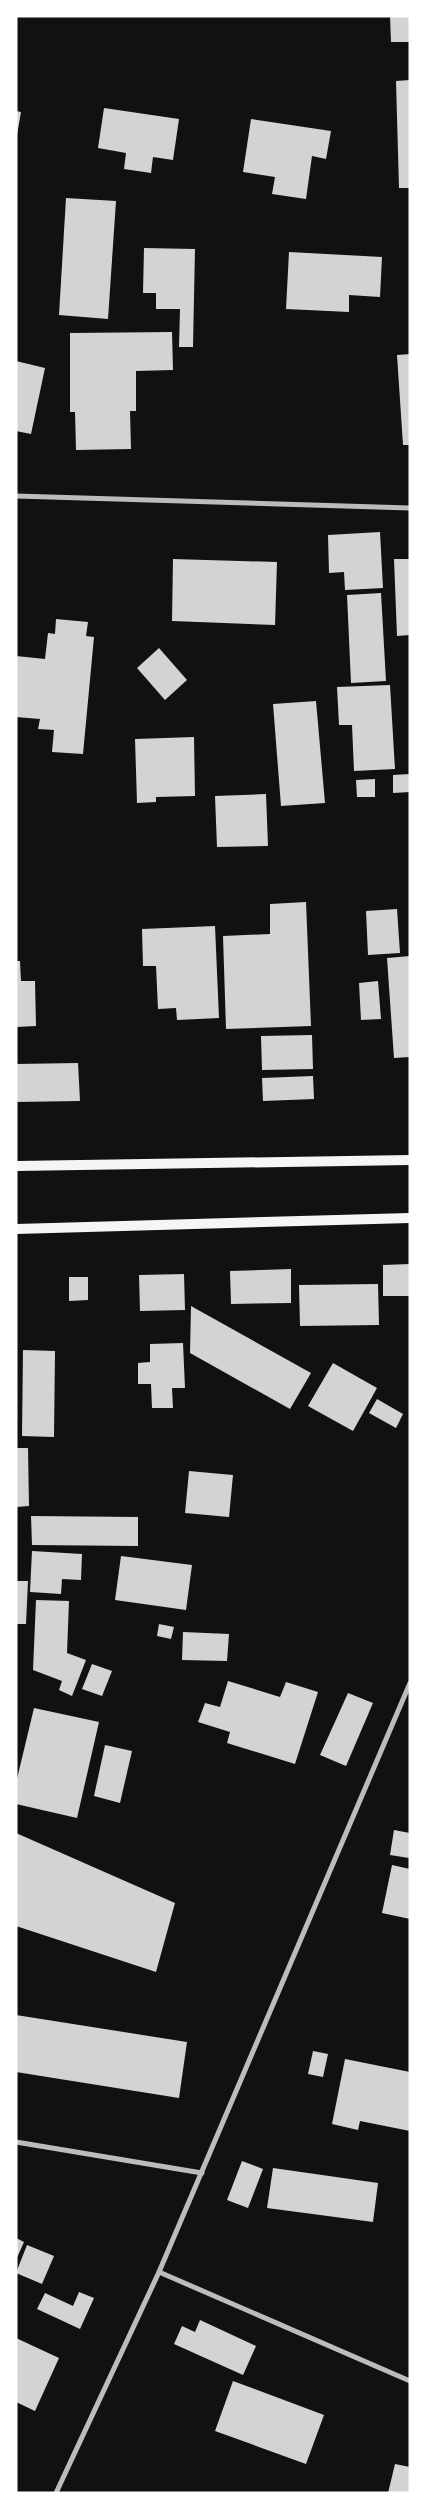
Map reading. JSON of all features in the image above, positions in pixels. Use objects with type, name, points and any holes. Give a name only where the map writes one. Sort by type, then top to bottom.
[{"type":"main road","points":[[16,1166],[410,1160]]},
{"type":"main road","points":[[16,1229],[410,1218]]},
{"type":"street","points":[[16,496],[410,508]]},
{"type":"street","points":[[56,2493],[159,2272],[410,1683]]},
{"type":"street","points":[[16,2142],[202,2173]]},
{"type":"street","points":[[159,2272],[410,2381]]},
{"type":"building","points":[[390,16],[410,16],[410,42],[391,42]]},
{"type":"building","points":[[410,80],[410,188],[399,188],[396,81]]},
{"type":"building","points":[[104,108],[179,119],[173,160],[153,157],[151,173],[124,169],[126,153],[98,148]]},
{"type":"building","points":[[16,111],[21,112],[17,135],[16,135]]},
{"type":"building","points":[[251,119],[331,131],[326,159],[312,156],[306,199],[272,194],[275,177],[243,172]]},
{"type":"building","points":[[66,198],[116,201],[108,319],[59,315]]},
{"type":"building","points":[[144,248],[195,249],[193,347],[179,347],[180,309],[156,309],[156,293],[143,293]]},
{"type":"building","points":[[289,252],[382,257],[380,297],[349,295],[349,312],[286,309]]},
{"type":"building","points":[[172,332],[173,370],[136,371],[136,411],[130,411],[131,449],[76,450],[75,412],[70,412],[70,333]]},
{"type":"building","points":[[410,354],[410,445],[403,445],[397,355]]},
{"type":"building","points":[[16,361],[45,368],[31,434],[16,431]]},
{"type":"building","points":[[380,532],[383,588],[345,590],[344,572],[329,573],[328,535]]},
{"type":"building","points":[[173,559],[277,562],[275,625],[172,621]]},
{"type":"building","points":[[394,559],[410,559],[410,635],[397,636]]},
{"type":"building","points":[[381,593],[386,681],[351,683],[347,595]]},
{"type":"building","points":[[56,619],[88,622],[86,636],[94,637],[83,754],[52,752],[54,730],[38,729],[40,719],[16,717],[16,656],[45,659],[48,633],[55,634]]},
{"type":"building","points":[[159,648],[187,680],[165,700],[137,668]]},
{"type":"building","points":[[390,685],[395,769],[354,771],[352,725],[339,725],[337,687]]},
{"type":"building","points":[[316,701],[325,803],[281,806],[273,704]]},
{"type":"building","points":[[194,737],[195,796],[156,797],[156,802],[137,803],[135,739]]},
{"type":"building","points":[[410,774],[410,792],[393,793],[393,775]]},
{"type":"building","points":[[375,779],[375,797],[357,797],[356,780]]},
{"type":"building","points":[[266,794],[268,846],[217,847],[215,796]]},
{"type":"building","points":[[306,902],[311,1026],[226,1029],[223,936],[270,934],[270,904]]},
{"type":"building","points":[[397,909],[400,953],[368,955],[366,911]]},
{"type":"building","points":[[215,926],[219,1018],[177,1020],[176,1008],[158,1009],[156,966],[143,966],[142,929]]},
{"type":"building","points":[[410,956],[410,1057],[394,1058],[387,958]]},
{"type":"building","points":[[16,961],[20,961],[21,981],[35,981],[36,1026],[16,1027]]},
{"type":"building","points":[[378,981],[381,1019],[361,1020],[359,983]]},
{"type":"building","points":[[312,1035],[313,1069],[262,1070],[261,1036]]},
{"type":"building","points":[[78,1063],[80,1101],[16,1102],[16,1064]]},
{"type":"building","points":[[313,1076],[314,1099],[263,1101],[262,1078]]},
{"type":"building","points":[[410,1264],[410,1296],[383,1296],[383,1265]]},
{"type":"building","points":[[291,1269],[291,1303],[231,1304],[230,1271]]},
{"type":"building","points":[[184,1274],[185,1310],[140,1311],[139,1275]]},
{"type":"building","points":[[69,1277],[88,1277],[88,1300],[69,1301]]},
{"type":"building","points":[[378,1284],[379,1325],[300,1326],[299,1285]]},
{"type":"building","points":[[191,1306],[311,1373],[290,1409],[190,1353]]},
{"type":"building","points":[[183,1343],[185,1388],[172,1388],[173,1408],[152,1408],[151,1384],[138,1384],[138,1363],[150,1362],[150,1344]]},
{"type":"building","points":[[23,1350],[55,1351],[54,1437],[22,1436]]},
{"type":"building","points":[[333,1363],[377,1388],[353,1431],[308,1406]]},
{"type":"building","points":[[377,1399],[403,1414],[396,1428],[369,1413]]},
{"type":"building","points":[[16,1448],[28,1448],[29,1506],[16,1507]]},
{"type":"building","points":[[189,1471],[233,1475],[229,1517],[185,1513]]},
{"type":"building","points":[[31,1516],[138,1517],[138,1546],[32,1545]]},
{"type":"building","points":[[32,1551],[82,1554],[81,1580],[62,1579],[61,1594],[30,1592]]},
{"type":"building","points":[[121,1556],[192,1565],[186,1610],[115,1600]]},
{"type":"building","points":[[16,1581],[28,1581],[26,1624],[16,1624]]},
{"type":"building","points":[[36,1600],[69,1601],[67,1653],[86,1660],[72,1696],[59,1690],[62,1681],[33,1670]]},
{"type":"building","points":[[159,1624],[174,1627],[171,1639],[157,1636]]},
{"type":"building","points":[[183,1632],[229,1634],[227,1661],[182,1660]]},
{"type":"building","points":[[92,1664],[112,1671],[102,1696],[82,1689]]},
{"type":"building","points":[[228,1681],[280,1697],[286,1682],[318,1692],[295,1764],[227,1743],[230,1732],[198,1722],[205,1703],[220,1707]]},
{"type":"building","points":[[348,1693],[373,1703],[346,1766],[320,1755]]},
{"type":"building","points":[[34,1708],[99,1722],[77,1818],[16,1804],[16,1783]]},
{"type":"building","points":[[105,1745],[132,1751],[120,1803],[94,1796]]},
{"type":"building","points":[[394,1830],[410,1833],[409,1858],[390,1855]]},
{"type":"building","points":[[16,1833],[175,1903],[156,1972],[16,1926]]},
{"type":"building","points":[[392,1865],[410,1869],[410,1919],[382,1913]]},
{"type":"building","points":[[16,2015],[187,2042],[179,2098],[16,2072]]},
{"type":"building","points":[[313,2051],[328,2054],[323,2077],[308,2074]]},
{"type":"building","points":[[345,2059],[410,2072],[410,2131],[360,2121],[358,2130],[332,2124]]},
{"type":"building","points":[[242,2161],[263,2169],[248,2208],[227,2200]]},
{"type":"building","points":[[273,2168],[378,2183],[373,2222],[267,2208]]},
{"type":"building","points":[[16,2238],[24,2242],[16,2260]]},
{"type":"building","points":[[27,2245],[54,2256],[42,2284],[16,2273]]},
{"type":"building","points":[[79,2292],[94,2298],[80,2329],[37,2309],[45,2293],[73,2306]]},
{"type":"building","points":[[200,2320],[256,2346],[243,2375],[174,2344],[182,2326],[195,2332]]},
{"type":"building","points":[[16,2338],[59,2358],[35,2411],[16,2402]]},
{"type":"building","points":[[233,2381],[324,2415],[306,2464],[215,2431]]},
{"type":"building","points":[[395,2464],[410,2467],[410,2493],[388,2493]]}]
